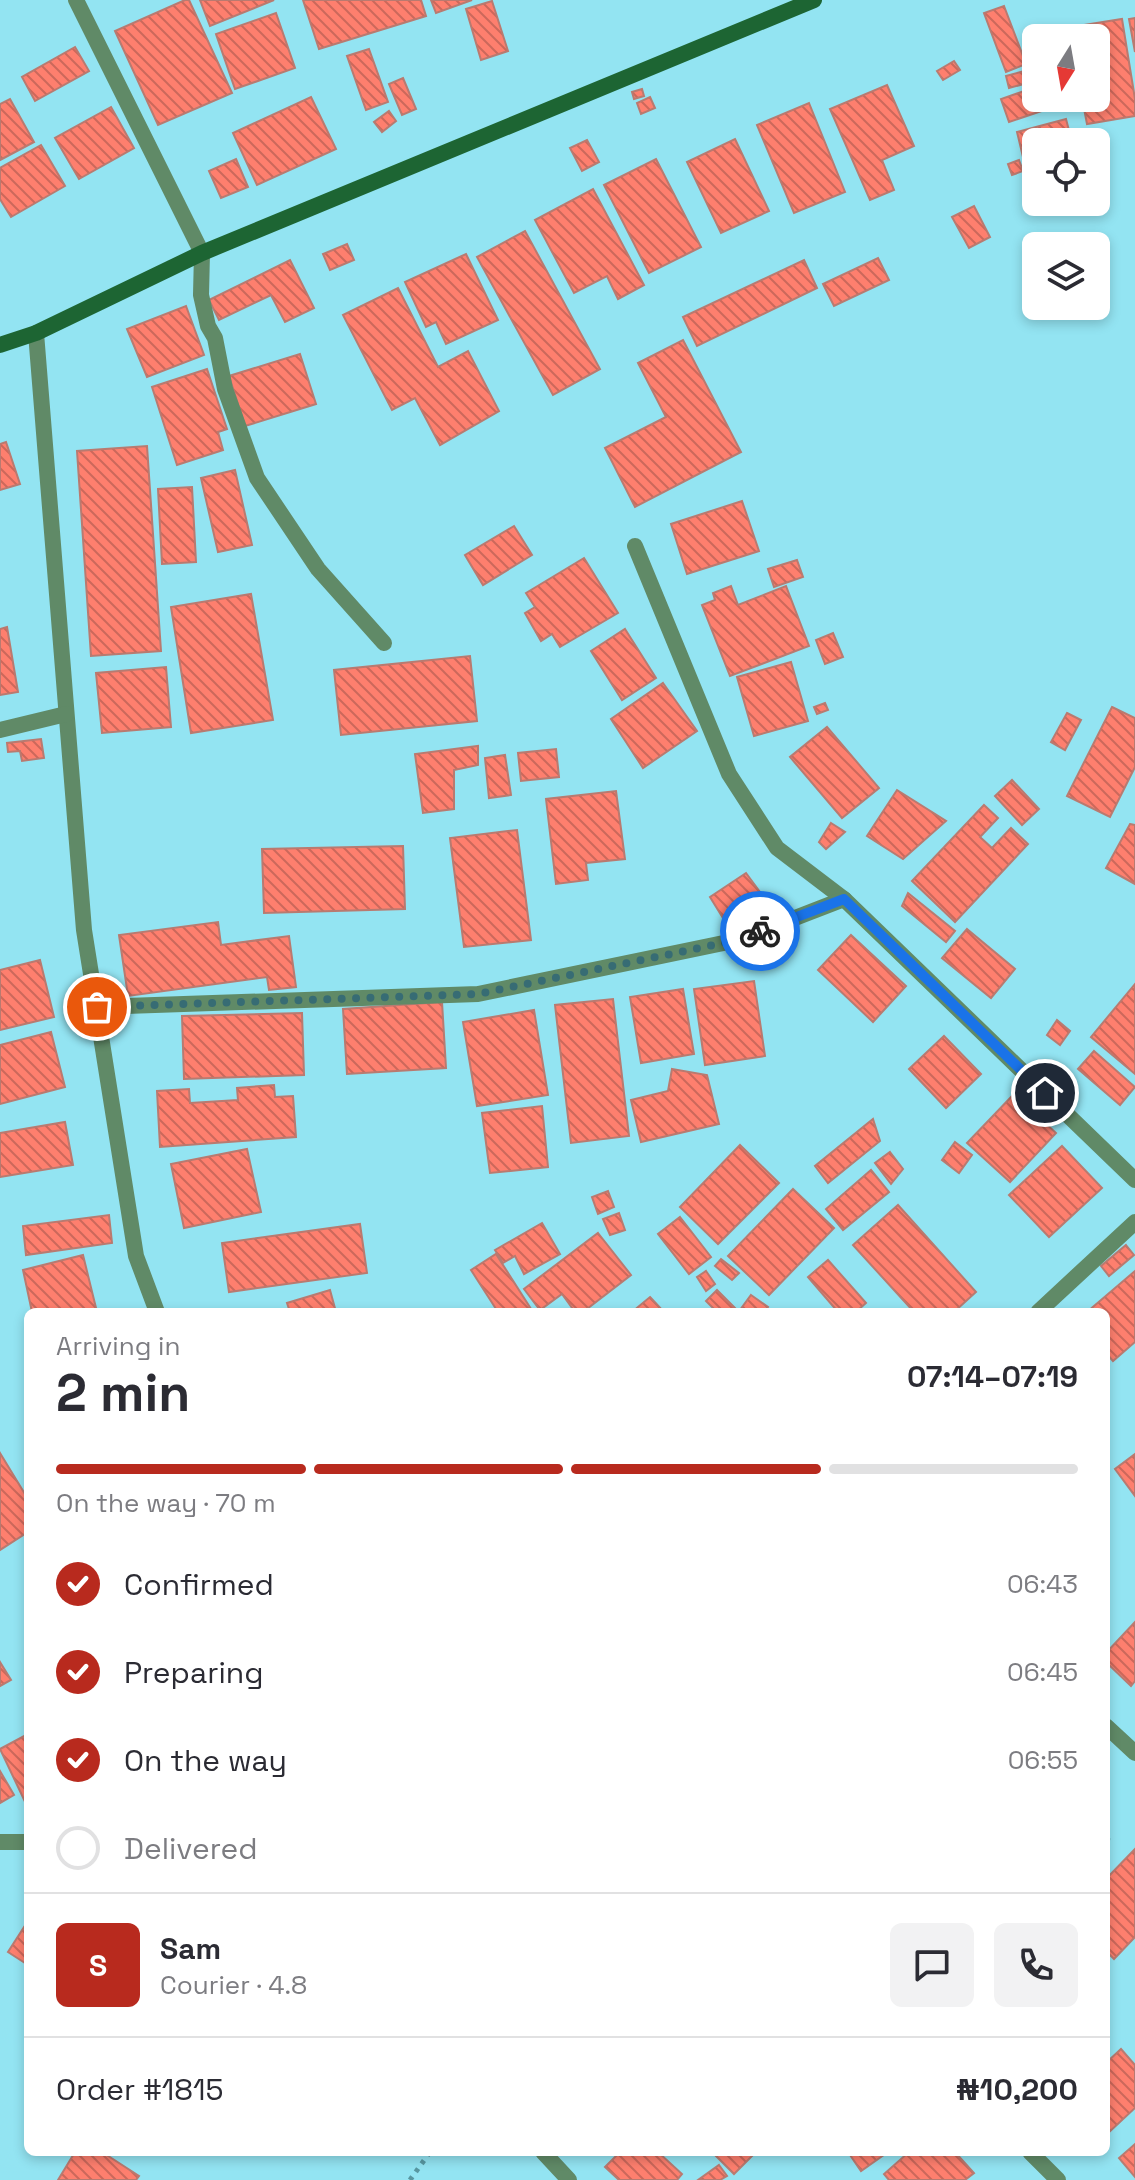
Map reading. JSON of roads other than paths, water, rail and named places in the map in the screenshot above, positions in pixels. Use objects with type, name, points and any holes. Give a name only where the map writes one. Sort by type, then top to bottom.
[{"type":"main road","points":[[0,345],[36,333],[202,253],[814,0]]},
{"type":"street","points":[[76,0],[202,253],[201,295],[208,326],[215,338],[225,389],[257,478],[318,569],[384,643]]},
{"type":"street","points":[[36,333],[84,930],[136,1256],[156,1308]]},
{"type":"street","points":[[635,546],[729,774],[777,848],[844,899],[1135,1180]]},
{"type":"street","points":[[0,730],[66,714]]},
{"type":"street","points":[[97,1007],[478,994],[738,940],[844,899]]},
{"type":"street","points":[[1042,1308],[1135,1223]]},
{"type":"street","points":[[1110,1730],[1135,1753]]},
{"type":"street","points":[[0,1842],[24,1842]]},
{"type":"street","points":[[547,2156],[569,2180]]},
{"type":"street","points":[[1034,2156],[1058,2180]]}]
